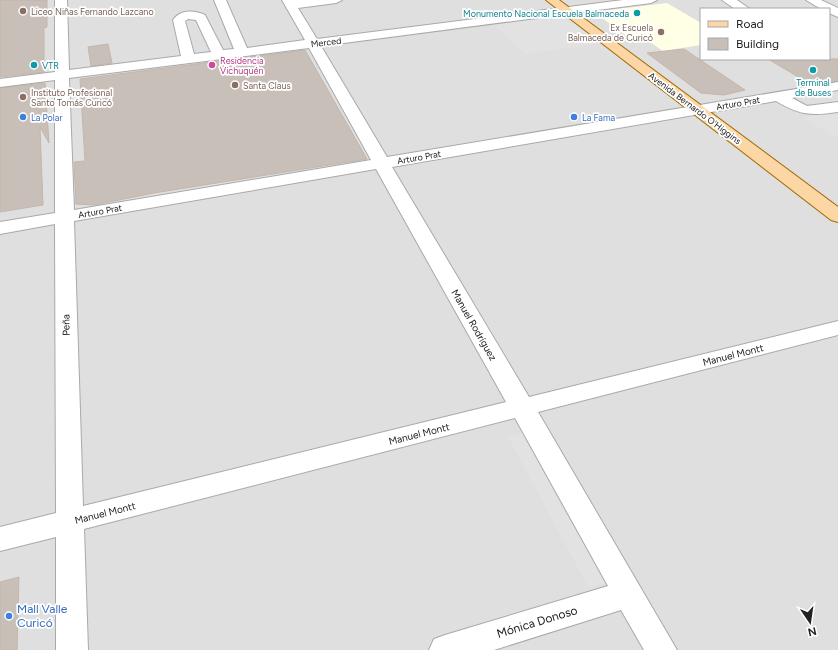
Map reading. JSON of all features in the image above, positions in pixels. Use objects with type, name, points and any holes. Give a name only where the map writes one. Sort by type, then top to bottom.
[{"type":"main road","name":"Avenida Bernardo O'Higgins","points":[[552,0],[838,216]]},
{"type":"street","name":"Peña","points":[[61,0],[72,650]]},
{"type":"street","points":[[220,0],[242,52]]},
{"type":"street","points":[[289,3],[336,0]]},
{"type":"street","name":"Merced","points":[[0,83],[651,0]]},
{"type":"street","points":[[728,0],[742,8]]},
{"type":"street","points":[[812,0],[828,8]]},
{"type":"street","name":"Manuel Rodríguez","points":[[289,3],[662,650]]},
{"type":"street","points":[[189,59],[179,20],[181,17],[187,16],[201,18],[219,55]]},
{"type":"street","name":"Arturo Prat","points":[[0,228],[837,87]]},
{"type":"street","points":[[778,96],[802,110],[812,112],[838,107]]},
{"type":"street","name":"Manuel Montt","points":[[0,539],[523,409],[838,328]]},
{"type":"street","name":"Mónica Donoso","points":[[445,650],[629,594]]},
{"type":"shaded area","points":[[0,0],[838,0],[838,650],[0,650]]},
{"type":"shaded area","name":"Ex Escuela Balmaceda de Curicó","points":[[667,3],[700,22],[700,45],[663,51],[647,40],[635,42],[594,12]]},
{"type":"shaded area","points":[[566,15],[603,43],[525,54],[493,24]]},
{"type":"shaded area","points":[[838,111],[838,137],[834,137],[803,117]]},
{"type":"shaded area","points":[[531,431],[616,580],[588,587],[508,437]]},
{"type":"building","points":[[0,0],[47,0],[47,27],[44,28],[44,72],[0,77]]},
{"type":"building","points":[[108,44],[112,63],[91,66],[88,47]]},
{"type":"building","points":[[684,49],[745,90],[724,95],[701,93],[647,53]]},
{"type":"building","points":[[305,50],[367,159],[154,193],[94,205],[76,204],[74,162],[85,161],[80,79]]},
{"type":"building","name":"Terminal de Buses","points":[[838,59],[838,81],[812,85],[770,60]]},
{"type":"building","points":[[45,83],[49,143],[40,127],[43,205],[0,212],[0,88]]},
{"type":"building","name":"Mall Valle Curicó","points":[[19,577],[17,650],[0,650],[0,582]]},
{"type":"place","name":"Liceo Niñas Fernando Lazcano","points":[[23,11]]},
{"type":"place","name":"Monumento Nacional Escuela Balmaceda","points":[[637,13]]},
{"type":"place","name":"Ex Escuela Balmaceda de Curicó","points":[[661,32]]},
{"type":"place","name":"VTR","points":[[34,65]]},
{"type":"place","name":"Residencia Vichuquén","points":[[212,65]]},
{"type":"place","name":"Terminal de Buses","points":[[813,70]]},
{"type":"place","name":"Santa Claus","points":[[235,85]]},
{"type":"place","name":"Instituto Profesional Santo Tomás Curicó","points":[[23,97]]},
{"type":"place","name":"La Polar","points":[[23,117]]},
{"type":"place","name":"La Fama","points":[[574,117]]},
{"type":"place","name":"Mall Valle Curicó","points":[[9,616]]}]
